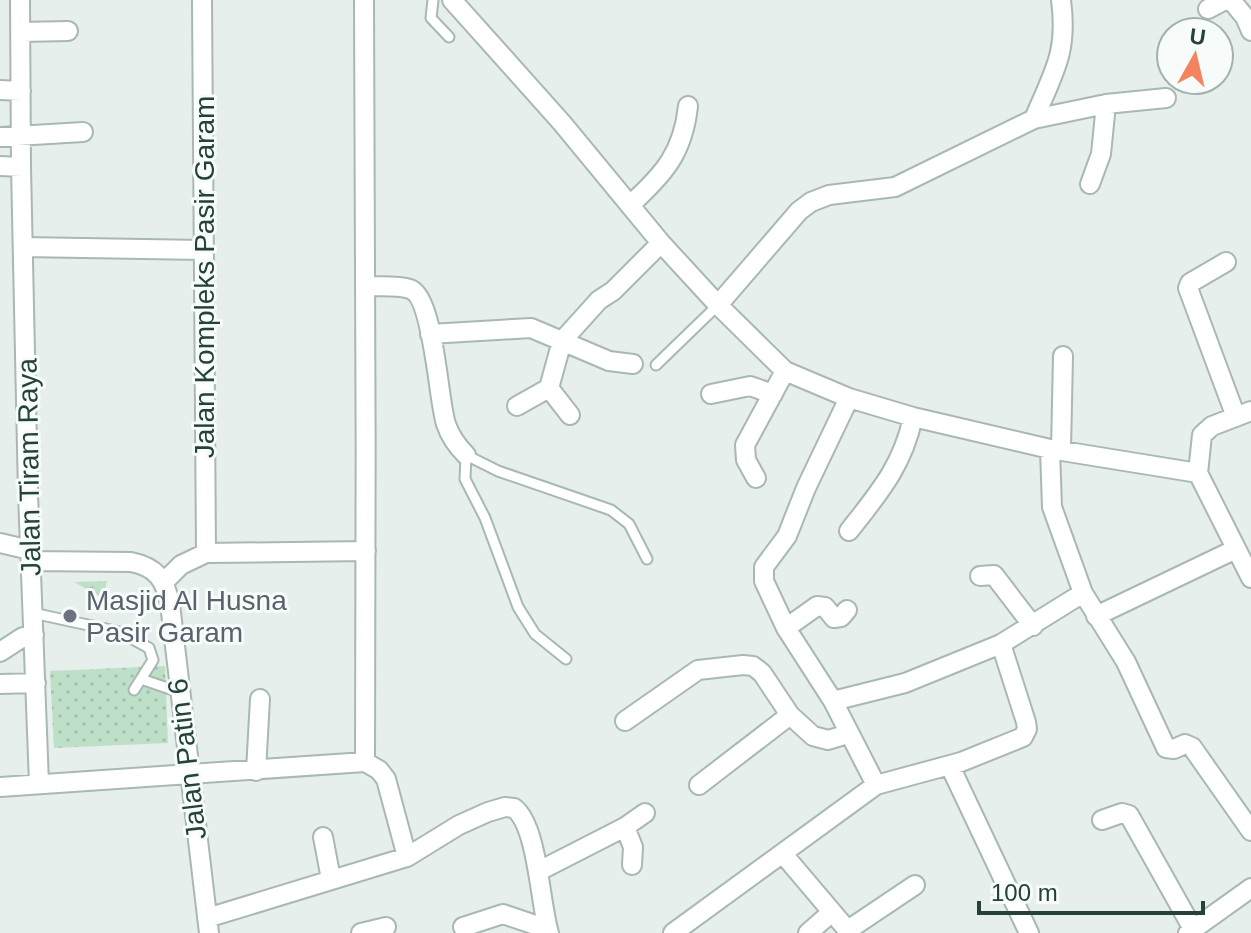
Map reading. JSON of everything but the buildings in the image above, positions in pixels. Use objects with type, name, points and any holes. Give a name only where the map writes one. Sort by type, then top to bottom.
[{"type":"street","name":"Jalan Tiram Raya","points":[[20,0],[21,167],[39,784]]},
{"type":"street","name":"Jalan Kompleks Pasir Garam","points":[[202,0],[206,553]]},
{"type":"street","points":[[364,0],[367,286],[364,373],[365,762]]},
{"type":"street","points":[[452,0],[562,123],[661,243],[785,371],[849,398],[913,417],[1056,449],[1198,473]]},
{"type":"street","points":[[1034,119],[1063,47],[1065,32],[1061,0]]},
{"type":"street","points":[[1231,0],[1245,17],[1251,31]]},
{"type":"street","points":[[21,32],[68,31]]},
{"type":"street","points":[[0,90],[21,91]]},
{"type":"street","points":[[718,305],[799,211],[811,202],[829,195],[895,187],[1034,119],[1106,104],[1166,98]]},
{"type":"street","points":[[1090,184],[1101,154],[1106,104]]},
{"type":"street","points":[[630,205],[657,181],[676,154],[685,129],[688,106]]},
{"type":"street","points":[[0,137],[83,132]]},
{"type":"street","points":[[0,166],[21,167]]},
{"type":"street","points":[[517,406],[549,388],[562,341],[599,300],[613,291],[661,243]]},
{"type":"street","points":[[23,247],[203,250]]},
{"type":"street","points":[[1096,616],[1246,564],[1198,473],[1202,435],[1212,426],[1244,414],[1188,288],[1190,283],[1226,262]]},
{"type":"street","points":[[367,286],[413,290],[421,301],[446,423],[456,445],[466,455]]},
{"type":"street","points":[[430,334],[531,328],[609,361],[633,364]]},
{"type":"street","points":[[1063,356],[1052,507],[1083,593],[1126,662],[1166,748],[1174,749],[1185,744],[1192,747],[1251,831]]},
{"type":"street","points":[[756,478],[746,460],[745,445],[785,371]]},
{"type":"street","points":[[711,394],[750,386],[773,394]]},
{"type":"street","points":[[549,388],[570,415]]},
{"type":"street","points":[[849,398],[787,536],[764,567],[764,581],[786,628],[833,701],[876,785]]},
{"type":"street","points":[[849,531],[888,481],[901,458],[913,417]]},
{"type":"street","points":[[0,543],[31,556],[181,565]]},
{"type":"street","points":[[145,565],[164,582],[181,565],[206,553],[366,551]]},
{"type":"street","points":[[980,576],[994,575],[1033,626]]},
{"type":"street","name":"Jalan Patin 6","points":[[164,582],[170,604],[208,926]]},
{"type":"street","points":[[833,701],[905,683],[1001,644],[1083,593]]},
{"type":"street","points":[[786,628],[817,606],[825,607],[834,618],[841,617],[847,610]]},
{"type":"street","points":[[0,652],[23,637],[34,635]]},
{"type":"street","points":[[673,933],[876,785],[950,766],[1023,737],[1026,722],[1001,644]]},
{"type":"street","points":[[625,721],[698,670],[743,665],[753,666],[762,673],[790,715],[820,740],[848,734]]},
{"type":"street","points":[[0,684],[36,683]]},
{"type":"street","points":[[256,771],[260,699]]},
{"type":"street","points":[[699,785],[790,715]]},
{"type":"street","points":[[0,787],[365,762],[379,770],[386,779],[407,857]]},
{"type":"street","points":[[950,766],[1029,933]]},
{"type":"street","points":[[208,926],[331,879],[407,857],[459,825],[505,807],[514,808],[520,812],[539,871],[548,931],[503,914],[463,927]]},
{"type":"street","points":[[539,871],[625,827],[645,813]]},
{"type":"street","points":[[1102,820],[1122,813],[1129,815],[1191,931],[1251,888]]},
{"type":"street","points":[[625,827],[633,847],[632,865]]},
{"type":"street","points":[[323,837],[331,879]]},
{"type":"street","points":[[783,854],[849,932],[915,885]]},
{"type":"street","points":[[808,933],[832,912]]},
{"type":"street","points":[[361,933],[386,927]]},
{"type":"lane","points":[[433,0],[431,18],[449,37]]},
{"type":"lane","points":[[656,365],[718,305]]},
{"type":"lane","points":[[566,659],[535,634],[518,607],[485,518],[465,479],[466,455],[498,471],[611,510],[629,524],[647,559]]},
{"type":"lane","points":[[33,613],[120,632],[149,648],[153,660],[134,690]]},
{"type":"lane","points":[[141,679],[179,692]]},
{"type":"green space","points":[[107,581],[103,598],[74,582]]},
{"type":"green space","points":[[165,666],[168,743],[54,748],[50,671]]},
{"type":"place","name":"Masjid Al Husna Pasir Garam","points":[[70,616]]}]
